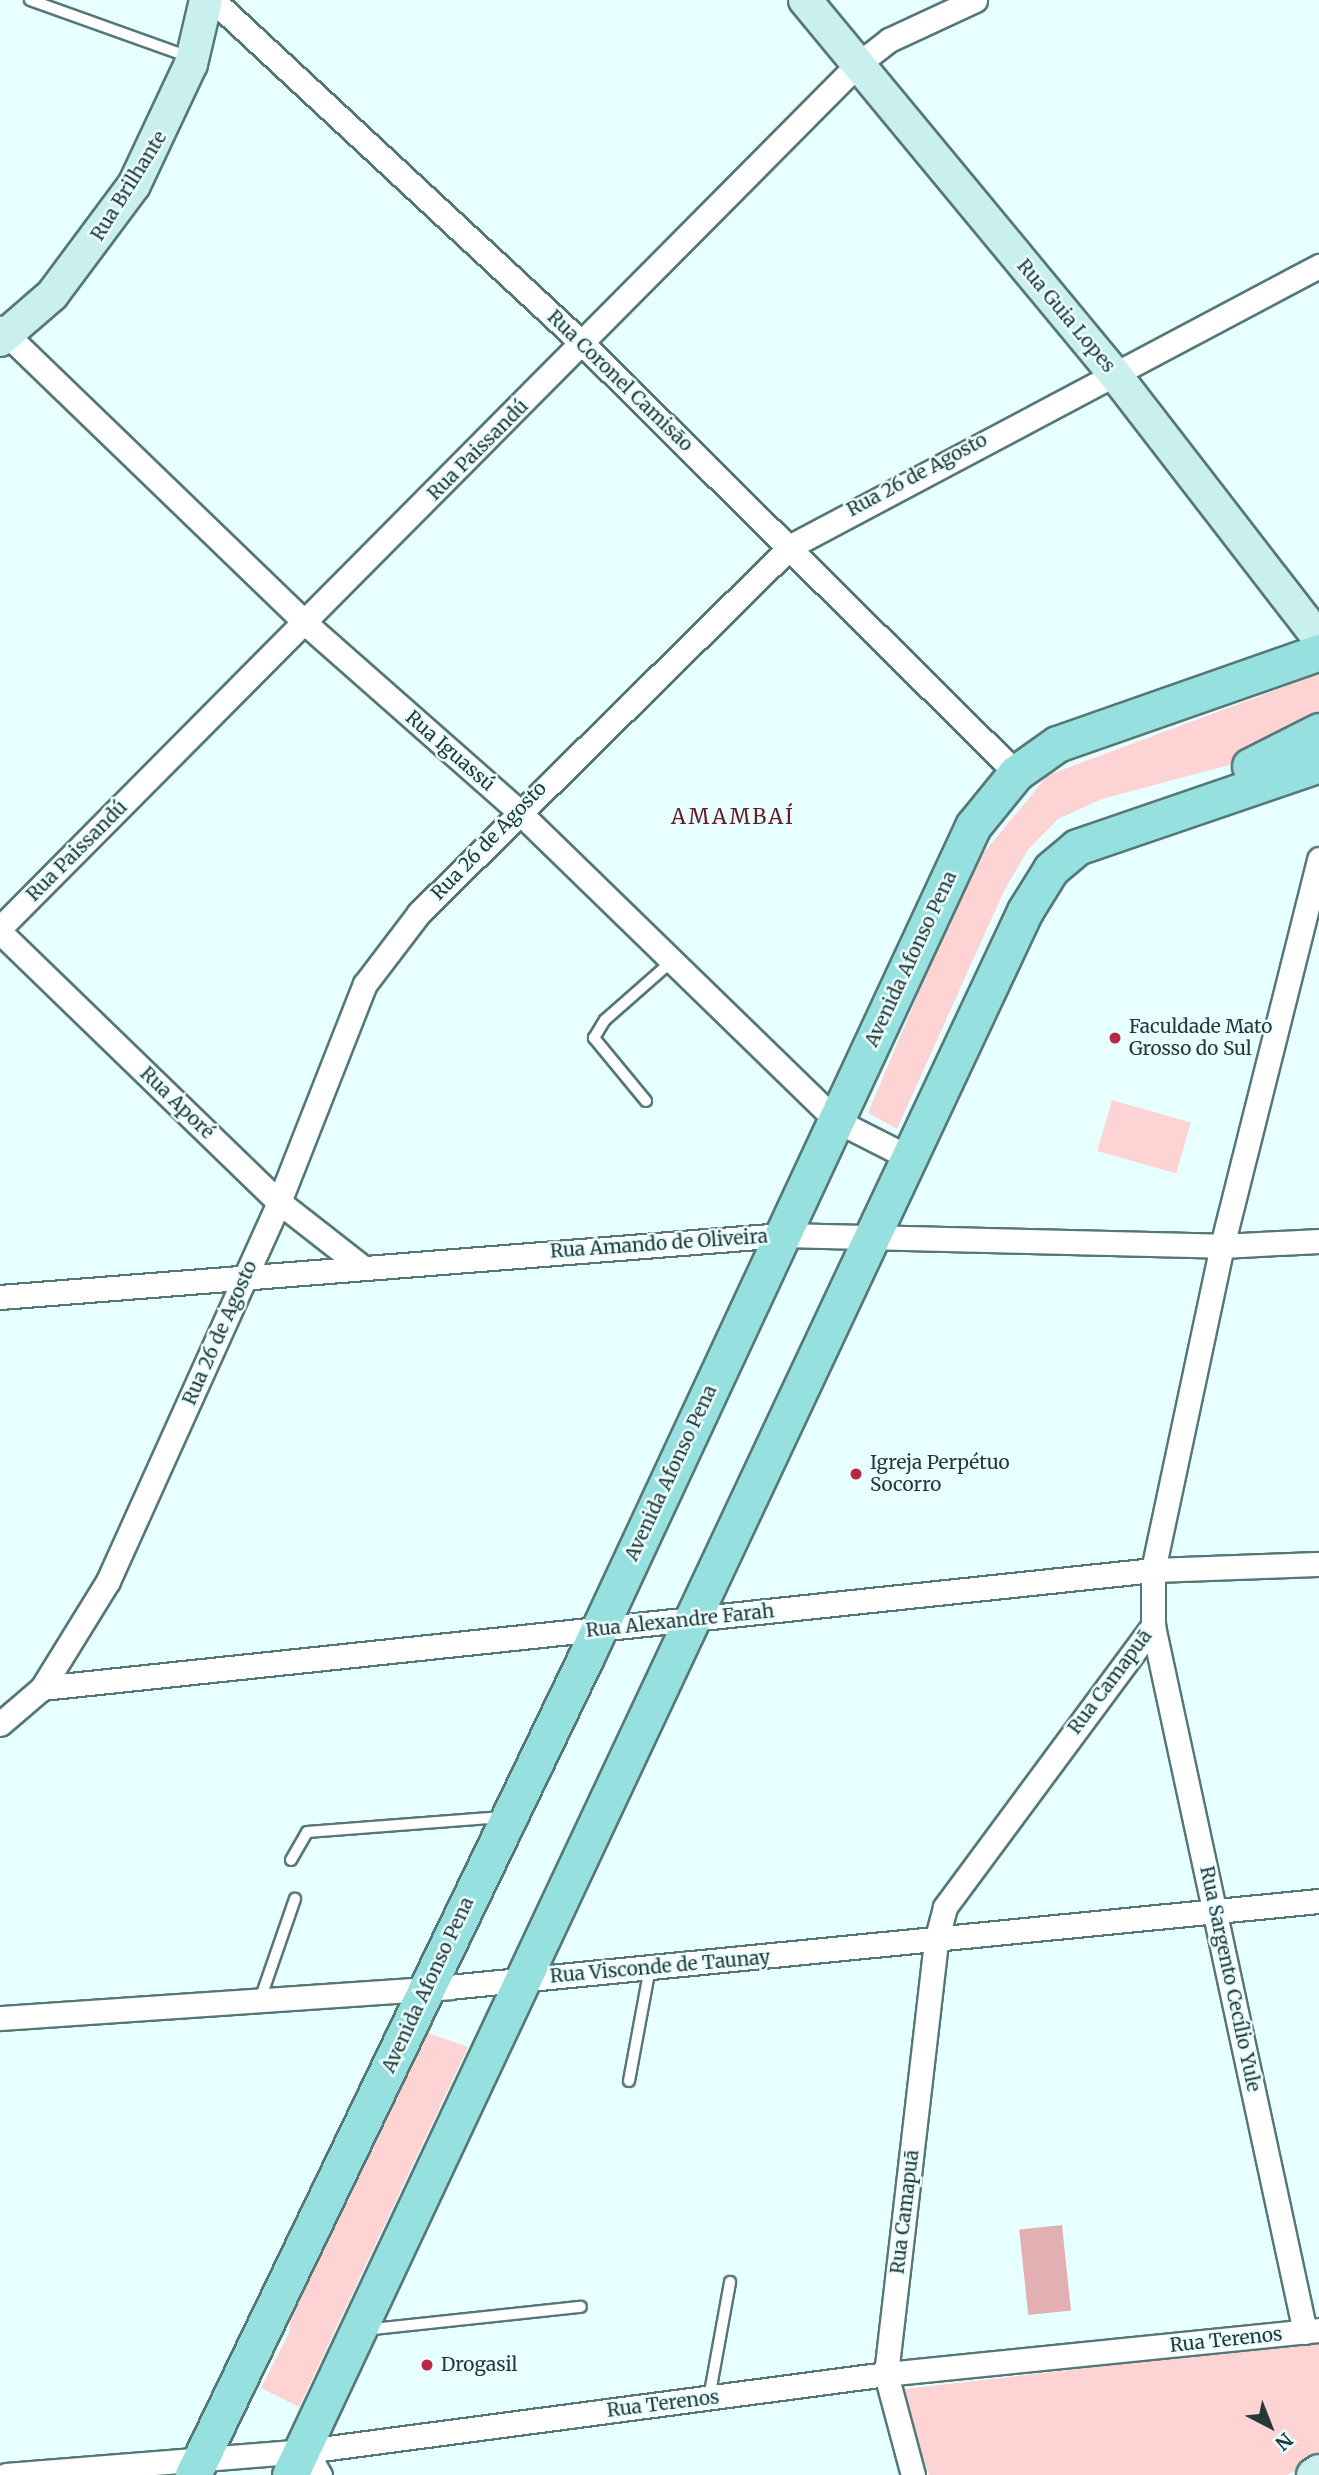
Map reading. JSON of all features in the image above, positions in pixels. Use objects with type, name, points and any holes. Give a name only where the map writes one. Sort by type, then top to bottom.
[{"type":"main road","name":"Rua Brilhante","points":[[2,334],[52,295],[134,185],[192,58],[206,0]]},
{"type":"main road","name":"Rua Guia Lopes","points":[[805,0],[1113,372],[1319,639]]},
{"type":"main road","name":"Avenida Afonso Pena","points":[[200,2466],[598,1629],[973,826],[1016,773],[1057,744],[1319,652]]},
{"type":"main road","points":[[305,2467],[361,2330],[523,1979],[1025,911],[1051,869],[1107,833],[1319,731]]},
{"type":"main road","points":[[1107,833],[1319,764]]},
{"type":"main road","points":[[1313,2475],[1319,2471]]},
{"type":"street","name":"Rua Coronel Camisão","points":[[212,0],[584,345],[791,546],[1016,773]]},
{"type":"street","name":"Rua Paissandú","points":[[0,930],[304,622],[584,345],[857,65],[889,40],[975,0]]},
{"type":"street","name":"Rua 26 de Agosto","points":[[0,1724],[42,1688],[108,1581],[279,1202],[365,984],[419,913],[517,810],[791,546],[1113,372],[1319,266]]},
{"type":"street","name":"Rua Iguassú","points":[[2,334],[304,622],[517,810],[837,1121],[910,1157]]},
{"type":"street","name":"Rua Camapuã","points":[[913,2475],[886,2374],[936,1941],[961,1879],[1153,1626],[1153,1570],[1222,1246],[1319,859]]},
{"type":"street","name":"Rua Aporé","points":[[0,930],[279,1202],[360,1266]]},
{"type":"street","name":"Rua Amando de Oliveira","points":[[0,1297],[360,1266],[783,1235],[1222,1246],[1319,1241]]},
{"type":"street","name":"Rua Alexandre Farah","points":[[42,1688],[1153,1570],[1319,1564]]},
{"type":"street","name":"Rua Sargento Cecílio Yule","points":[[1153,1626],[1215,1911],[1312,2331]]},
{"type":"street","name":"Rua Visconde de Taunay","points":[[0,2018],[261,1997],[426,1988],[936,1941],[1319,1901]]},
{"type":"street","name":"Rua Terenos","points":[[6,2475],[200,2466],[305,2467],[709,2398],[886,2374],[1312,2331]]},
{"type":"lane","points":[[30,0],[192,58]]},
{"type":"lane","points":[[646,1101],[594,1038],[605,1020],[672,961]]},
{"type":"lane","points":[[291,1860],[307,1832],[509,1817]]},
{"type":"lane","points":[[261,1997],[295,1899]]},
{"type":"lane","points":[[629,2081],[650,1968]]},
{"type":"lane","points":[[709,2398],[730,2283]]},
{"type":"lane","points":[[361,2330],[581,2307]]},
{"type":"shaded area","points":[[1319,674],[1319,741],[1102,799],[1058,819],[1028,850],[1004,891],[897,1129],[868,1113],[971,868],[1048,775]]},
{"type":"shaded area","points":[[1112,1100],[1191,1123],[1176,1174],[1097,1151]]},
{"type":"shaded area","points":[[422,2031],[468,2047],[299,2407],[261,2388],[289,2333],[292,2297]]},
{"type":"shaded area","points":[[1062,2225],[1071,2311],[1028,2315],[1019,2229]]},
{"type":"shaded area","points":[[1319,2341],[1319,2458],[1287,2475],[929,2475],[910,2427],[905,2389]]},
{"type":"place","name":"Faculdade Mato Grosso do Sul","points":[[1115,1038]]},
{"type":"place","name":"Igreja Perpétuo Socorro","points":[[856,1474]]},
{"type":"place","name":"Drogasil","points":[[427,2365]]},
{"type":"district","name":"AMAMBAÍ","points":[[733,817]]}]
